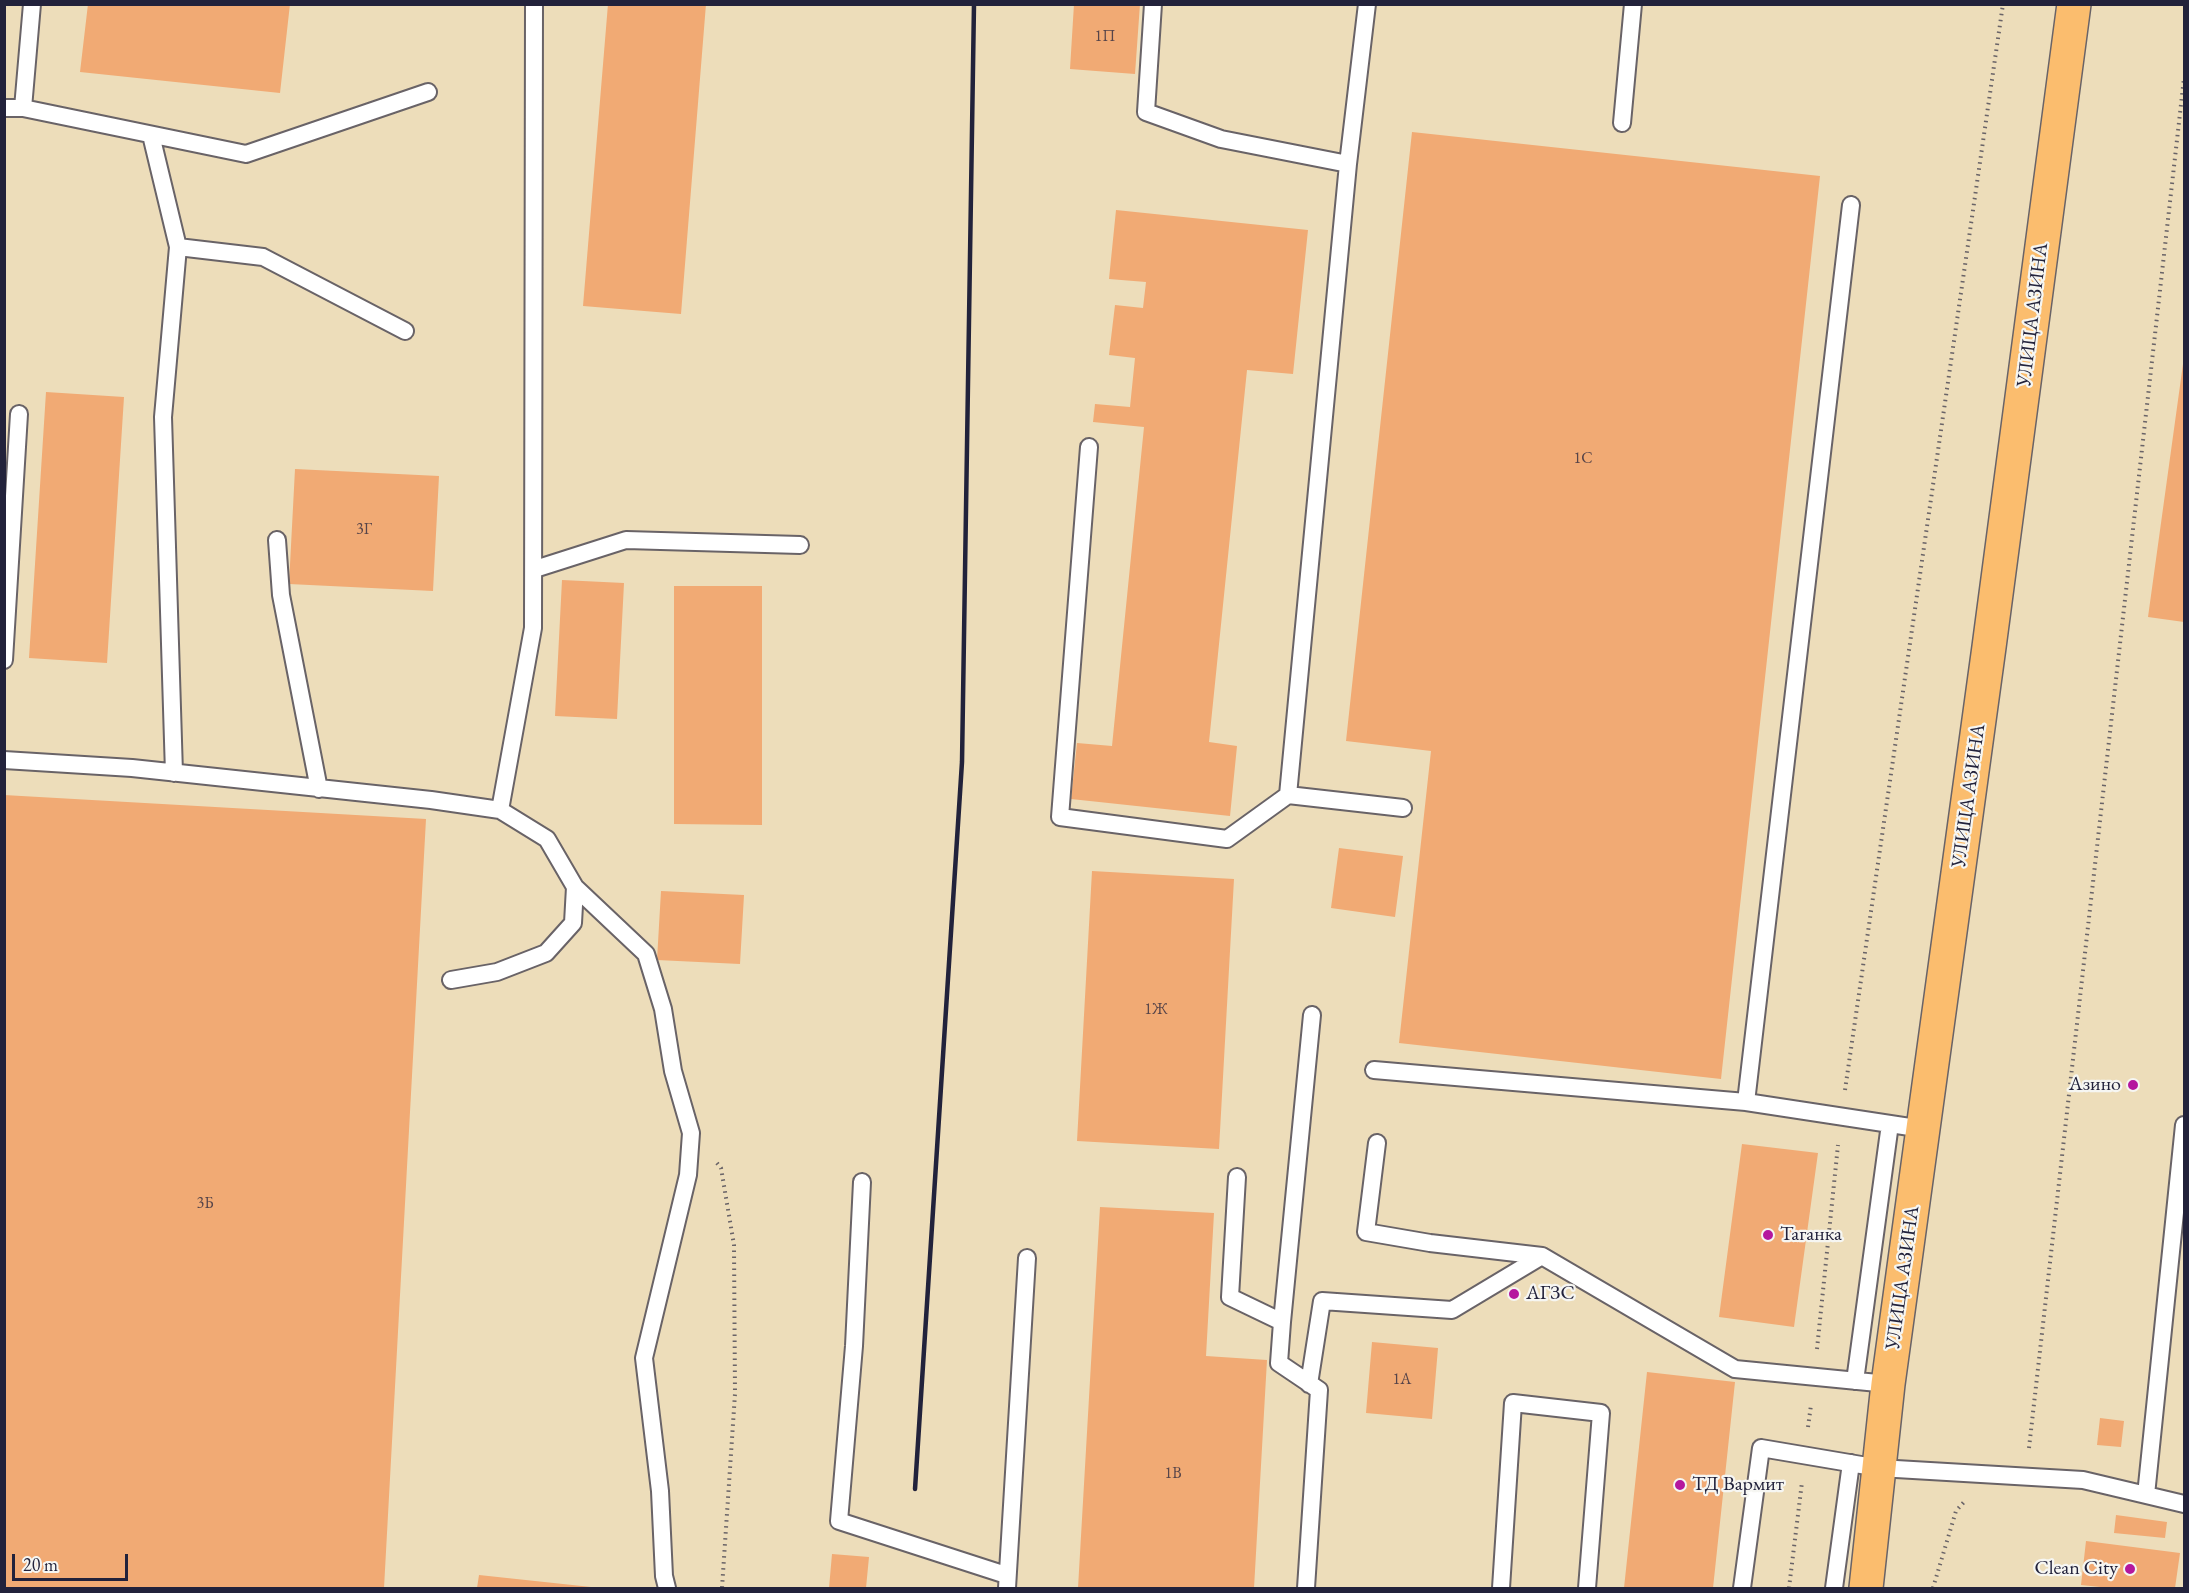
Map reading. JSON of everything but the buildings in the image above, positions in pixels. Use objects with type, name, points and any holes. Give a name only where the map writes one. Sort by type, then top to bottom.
[{"type":"main road","name":"УЛИЦА АЗИНА","points":[[1866,1588],[1865,1466],[1888,1384],[2074,4]]},
{"type":"lane","points":[[23,108],[32,4]]},
{"type":"lane","points":[[500,810],[533,628],[535,569],[534,4]]},
{"type":"lane","points":[[1153,4],[1146,112],[1221,139],[1348,164]]},
{"type":"lane","points":[[1288,795],[1348,164],[1367,4]]},
{"type":"lane","points":[[1622,123],[1633,4]]},
{"type":"lane","points":[[4,108],[23,108],[246,154],[428,92]]},
{"type":"lane","points":[[151,135],[178,247],[163,417],[174,773]]},
{"type":"lane","points":[[1746,1102],[1851,205]]},
{"type":"lane","points":[[178,247],[263,257],[405,331]]},
{"type":"lane","points":[[4,660],[19,414]]},
{"type":"lane","points":[[1089,447],[1060,817],[1227,839],[1288,795],[1403,808]]},
{"type":"lane","points":[[277,540],[281,595],[319,789]]},
{"type":"lane","points":[[535,569],[626,540],[800,545]]},
{"type":"lane","points":[[4,759],[174,773],[500,810],[547,839],[575,887],[646,954],[663,1009],[673,1071],[691,1132],[688,1175],[644,1358],[660,1491],[664,1576],[667,1588]]},
{"type":"lane","points":[[451,980],[497,972],[546,953],[573,922],[575,887]]},
{"type":"lane","points":[[1306,1588],[1319,1390],[1279,1363],[1312,1015]]},
{"type":"lane","points":[[1374,1070],[1746,1102],[1923,1129]]},
{"type":"lane","points":[[1855,1381],[1890,1124]]},
{"type":"lane","points":[[2145,1495],[2184,1125]]},
{"type":"lane","points":[[1377,1143],[1366,1232],[1542,1256],[1735,1369],[1888,1384]]},
{"type":"lane","points":[[1237,1177],[1230,1297],[1282,1322]]},
{"type":"lane","points":[[862,1182],[854,1346],[839,1521],[1006,1582],[1027,1258]]},
{"type":"lane","points":[[1309,1384],[1322,1301],[1452,1310],[1542,1256]]},
{"type":"lane","points":[[1501,1588],[1512,1403],[1601,1413],[1587,1588]]},
{"type":"lane","points":[[1742,1588],[1761,1448],[1865,1466],[2083,1480],[2184,1504]]},
{"type":"lane","points":[[1834,1588],[1865,1466]]},
{"type":"path","points":[[1789,1588],[1841,1117],[2003,4]]},
{"type":"path","points":[[2026,1477],[2184,78]]},
{"type":"path","points":[[691,1132],[721,1168],[734,1245],[735,1394],[722,1588]]},
{"type":"path","points":[[1933,1588],[1956,1511],[1989,1474]]},
{"type":"railway","points":[[915,1489],[962,762],[974,4]]},
{"type":"place","name":"Азино","points":[[2133,1085]]},
{"type":"place","name":"Таганка","points":[[1768,1235]]},
{"type":"place","name":"АГЗС","points":[[1514,1294]]},
{"type":"place","name":"ТД Вармит","points":[[1680,1485]]},
{"type":"place","name":"Clean City","points":[[2130,1569]]}]
